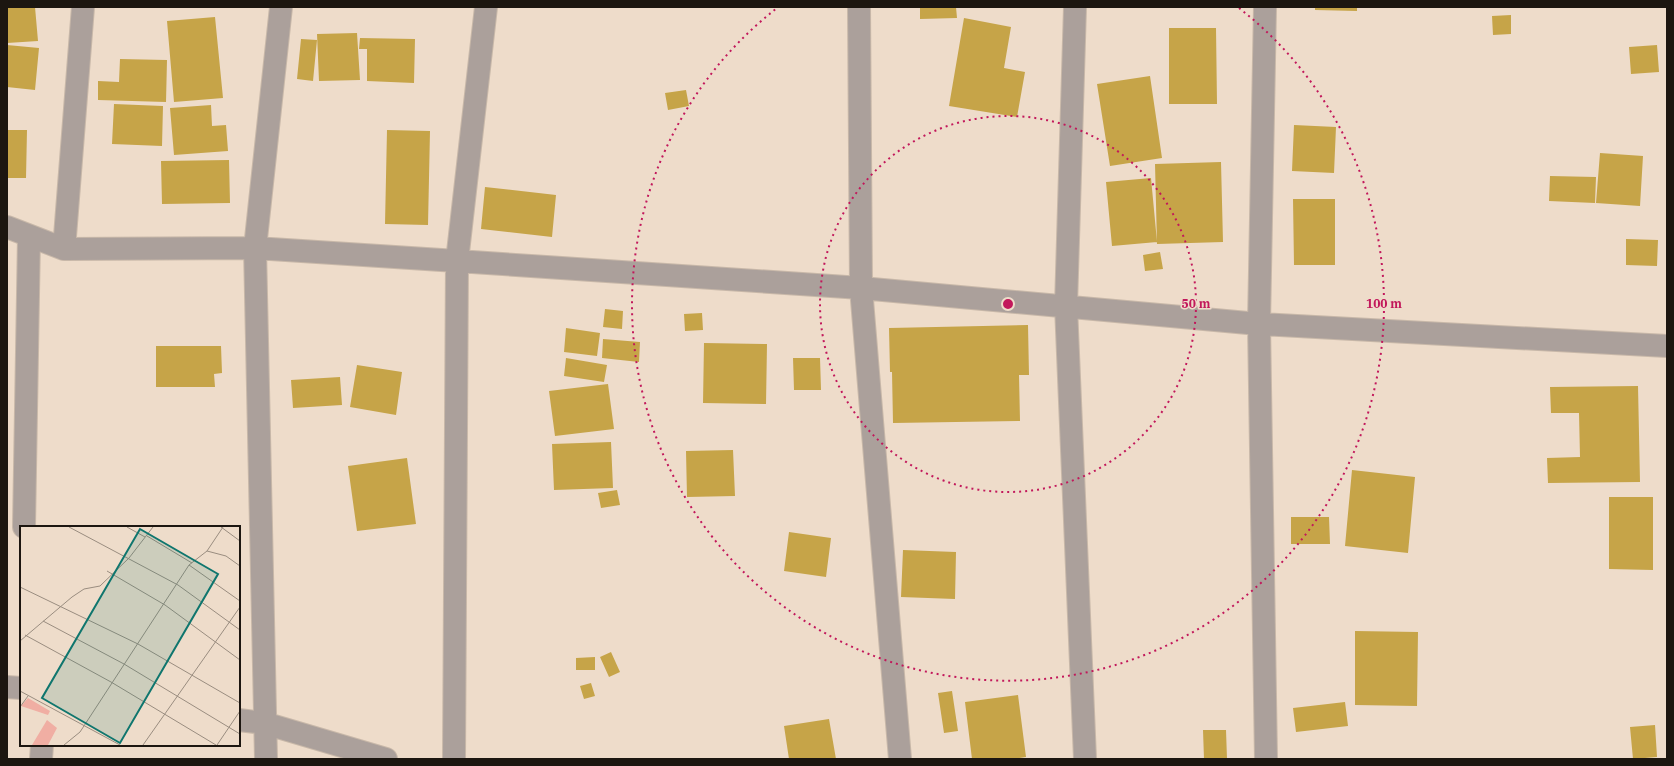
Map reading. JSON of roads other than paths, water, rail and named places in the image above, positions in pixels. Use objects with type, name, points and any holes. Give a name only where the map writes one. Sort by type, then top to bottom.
[{"type":"street","points":[[64,249],[83,7]]},
{"type":"street","points":[[266,759],[264,723],[255,248],[281,7]]},
{"type":"street","points":[[454,759],[457,261],[486,7]]},
{"type":"street","points":[[858,7],[861,288],[900,759]]},
{"type":"street","points":[[1076,7],[1066,306],[1086,759]]},
{"type":"street","points":[[1265,7],[1259,324],[1266,759]]},
{"type":"street","points":[[7,227],[64,249],[255,248],[861,288],[1259,324],[1667,346]]},
{"type":"street","points":[[24,526],[30,236]]},
{"type":"street","points":[[7,687],[20,688]]},
{"type":"street","points":[[240,720],[264,723],[386,759]]},
{"type":"street","points":[[42,746],[42,759]]}]
